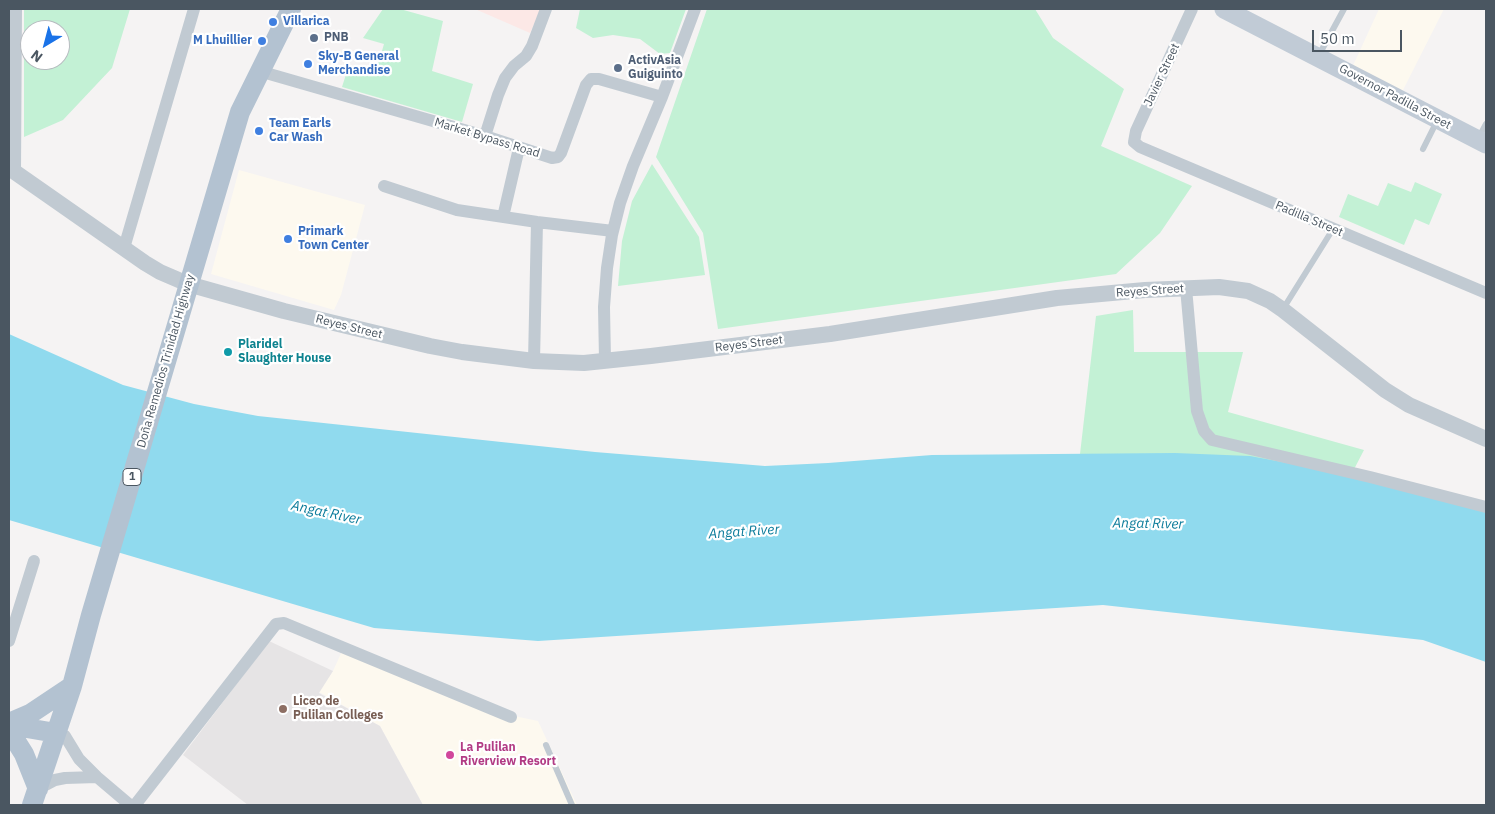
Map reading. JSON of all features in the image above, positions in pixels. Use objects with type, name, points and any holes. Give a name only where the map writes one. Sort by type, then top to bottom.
[{"type":"main road","name":"Doña Remedios Trinidad Highway","points":[[35,797],[72,686],[91,615],[240,112],[291,9]]},
{"type":"main road","name":"Governor Padilla Street","points":[[1224,9],[1319,56],[1438,120],[1483,136]]},
{"type":"main road","points":[[9,724],[30,714],[72,686]]},
{"type":"main road","points":[[9,724],[56,733]]},
{"type":"main road","points":[[9,730],[24,754],[35,797]]},
{"type":"street","points":[[124,248],[194,9]]},
{"type":"street","points":[[485,136],[505,78],[514,66],[526,56],[532,46],[546,9]]},
{"type":"street","points":[[606,360],[604,307],[607,268],[620,203],[695,9]]},
{"type":"street","name":"Javier Street","points":[[1134,142],[1136,131],[1192,9]]},
{"type":"street","points":[[12,170],[14,15]]},
{"type":"street","name":"Market Bypass Road","points":[[259,71],[485,136],[552,158],[558,157],[561,153],[586,85],[590,79],[599,79],[662,97]]},
{"type":"street","name":"Padilla Street","points":[[1134,142],[1140,147],[1486,294]]},
{"type":"street","points":[[503,217],[519,148]]},
{"type":"street","name":"Reyes Street","points":[[12,170],[160,272],[188,284],[284,311],[430,346],[534,361],[584,363],[651,356],[830,334],[1057,298],[1186,288],[1219,287],[1248,291],[1282,310],[1385,390],[1408,405],[1486,439]]},
{"type":"street","points":[[384,186],[457,210],[613,231]]},
{"type":"street","points":[[534,361],[537,222]]},
{"type":"street","points":[[1186,288],[1197,411],[1204,431],[1212,440],[1370,477],[1486,507]]},
{"type":"street","points":[[9,641],[34,560]]},
{"type":"street","points":[[135,805],[276,624],[284,623],[510,717]]},
{"type":"street","points":[[56,733],[65,736],[79,758],[97,778],[130,805]]},
{"type":"street","points":[[35,797],[55,780],[65,778],[97,778]]},
{"type":"lane","points":[[1319,56],[1344,9]]},
{"type":"lane","points":[[1423,149],[1438,120]]},
{"type":"lane","points":[[1282,310],[1333,229]]},
{"type":"lane","points":[[546,745],[572,805]]},
{"type":"shaded area","points":[[475,9],[541,9],[530,33]]},
{"type":"shaded area","points":[[1379,9],[1444,9],[1401,94],[1351,70]]},
{"type":"shaded area","name":"Primark Town Center","points":[[239,170],[365,205],[341,295],[334,310],[211,274]]},
{"type":"shaded area","name":"Liceo de Pulilan Colleges","points":[[269,641],[333,671],[319,693],[380,726],[423,805],[248,805],[183,755]]},
{"type":"shaded area","points":[[343,649],[500,713],[538,721],[577,805],[423,805],[380,726],[319,692],[333,671]]},
{"type":"green space","points":[[24,9],[130,9],[112,68],[63,120],[24,137],[24,70],[70,70],[70,20],[24,20]]},
{"type":"green space","points":[[383,9],[400,9],[443,21],[432,71],[473,84],[462,122],[342,87],[348,68],[375,75],[384,44],[363,38]]},
{"type":"green space","points":[[580,9],[686,9],[670,53],[660,54],[640,39],[613,35],[593,38],[576,28]]},
{"type":"green space","points":[[707,9],[1035,9],[1053,38],[1124,89],[1101,146],[1192,186],[1160,233],[1116,274],[718,329],[703,233],[656,157]]},
{"type":"green space","points":[[652,164],[699,237],[705,275],[618,286],[622,241],[632,201]]},
{"type":"green space","points":[[1415,182],[1442,194],[1429,225],[1415,219],[1404,245],[1339,217],[1348,194],[1378,206],[1388,183],[1411,192]]},
{"type":"green space","points":[[1133,310],[1134,352],[1243,352],[1228,412],[1364,450],[1350,477],[1080,454],[1096,316]]},
{"type":"water","name":"Angat River","points":[[9,334],[123,385],[194,404],[258,416],[595,452],[765,466],[932,455],[1175,453],[1250,456],[1309,467],[1486,511],[1486,662],[1423,640],[1103,605],[538,641],[374,628],[9,520]]},
{"type":"place","name":"Villarica","points":[[273,22]]},
{"type":"place","name":"PNB","points":[[314,38]]},
{"type":"place","name":"M Lhuillier","points":[[262,41]]},
{"type":"place","name":"Sky-B General Merchandise","points":[[308,64]]},
{"type":"place","name":"ActivAsia Guiguinto","points":[[618,68]]},
{"type":"place","name":"Team Earls Car Wash","points":[[259,131]]},
{"type":"place","name":"Primark Town Center","points":[[288,239]]},
{"type":"place","name":"Plaridel Slaughter House","points":[[228,352]]},
{"type":"place","name":"Liceo de Pulilan Colleges","points":[[283,709]]},
{"type":"place","name":"La Pulilan Riverview Resort","points":[[450,755]]}]
